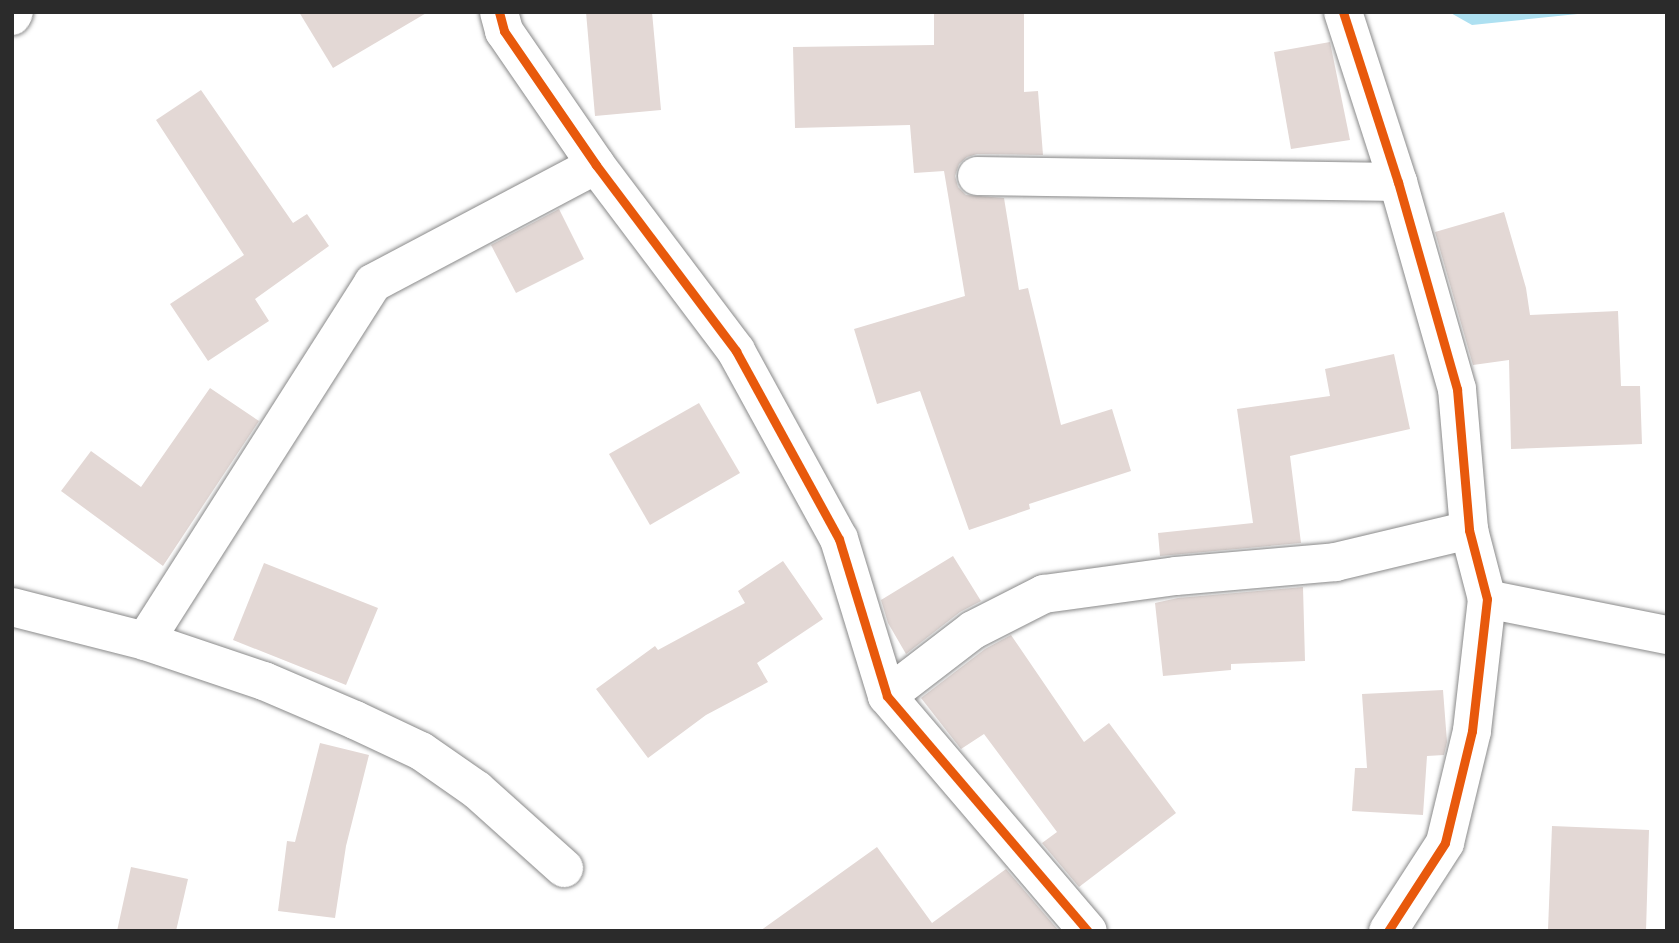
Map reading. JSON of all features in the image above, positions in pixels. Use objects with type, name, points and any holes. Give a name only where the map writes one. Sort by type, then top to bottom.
[{"type":"street","points":[[499,12],[504,31],[596,165],[736,351],[839,539],[887,696],[1087,931]]},
{"type":"street","points":[[1343,12],[1398,182],[1457,390],[1469,530],[1487,599],[1472,732],[1445,843],[1388,931]]},
{"type":"street","points":[[145,641],[373,283],[596,165]]},
{"type":"street","points":[[977,176],[1398,182]]},
{"type":"street","points":[[887,696],[973,631],[1044,594],[1176,576],[1335,562],[1469,530]]},
{"type":"street","points":[[1487,599],[1667,635]]},
{"type":"street","points":[[12,607],[145,641],[264,681],[421,751],[477,790],[564,868]]},
{"type":"water","points":[[1449,12],[1597,12],[1472,25]]},
{"type":"building","points":[[299,12],[428,12],[333,68]]},
{"type":"building","points":[[586,12],[652,12],[661,110],[595,116]]},
{"type":"building","points":[[934,12],[1024,12],[1024,92],[1038,91],[1043,155],[977,154],[967,157],[959,164],[955,176],[958,187],[966,195],[1004,198],[1019,290],[1028,288],[1061,425],[1112,409],[1131,471],[1029,504],[1030,509],[969,530],[920,391],[877,404],[854,329],[965,296],[944,171],[914,173],[910,125],[795,128],[793,47],[934,45]]},
{"type":"building","points":[[1330,42],[1350,140],[1291,149],[1274,52]]},
{"type":"building","points":[[201,90],[293,223],[307,214],[329,246],[255,299],[269,321],[208,361],[170,304],[244,255],[156,120]]},
{"type":"building","points":[[559,209],[584,259],[516,293],[491,245]]},
{"type":"building","points":[[1504,212],[1526,288],[1530,315],[1618,311],[1621,386],[1640,386],[1642,444],[1511,449],[1509,360],[1473,365],[1435,232]]},
{"type":"building","points":[[1394,354],[1410,429],[1290,456],[1301,543],[1160,556],[1158,533],[1253,523],[1237,409],[1330,396],[1325,369]]},
{"type":"building","points":[[210,388],[259,421],[163,566],[61,491],[91,451],[141,487]]},
{"type":"building","points":[[699,403],[740,473],[650,525],[609,454]]},
{"type":"building","points":[[953,556],[981,601],[960,612],[906,654],[888,623],[881,600]]},
{"type":"building","points":[[783,561],[823,619],[757,663],[768,682],[706,715],[648,758],[596,689],[655,646],[658,650],[745,603],[738,591]]},
{"type":"building","points":[[264,563],[378,608],[346,685],[233,640]]},
{"type":"building","points":[[1303,587],[1305,661],[1231,664],[1231,670],[1163,676],[1155,603],[1178,598]]},
{"type":"building","points":[[1011,635],[1084,742],[1109,723],[1176,813],[1079,887],[1042,843],[1057,832],[984,734],[961,749],[921,698],[985,649]]},
{"type":"building","points":[[1443,690],[1447,742],[1444,755],[1427,756],[1423,815],[1352,811],[1355,768],[1367,768],[1362,694]]},
{"type":"building","points":[[320,743],[369,755],[346,846],[335,918],[278,911],[287,841],[295,842]]},
{"type":"building","points":[[1552,826],[1649,830],[1646,931],[1548,930]]},
{"type":"building","points":[[877,847],[932,923],[1006,869],[1059,931],[760,931]]},
{"type":"building","points":[[131,867],[188,879],[176,931],[117,931]]},
{"type":"cycle path","points":[[499,12],[504,31],[596,165],[736,351],[839,539],[887,696],[1088,931]]},
{"type":"cycle path","points":[[1343,12],[1398,182],[1457,389],[1469,530],[1487,599],[1472,731],[1445,843],[1388,931]]}]
